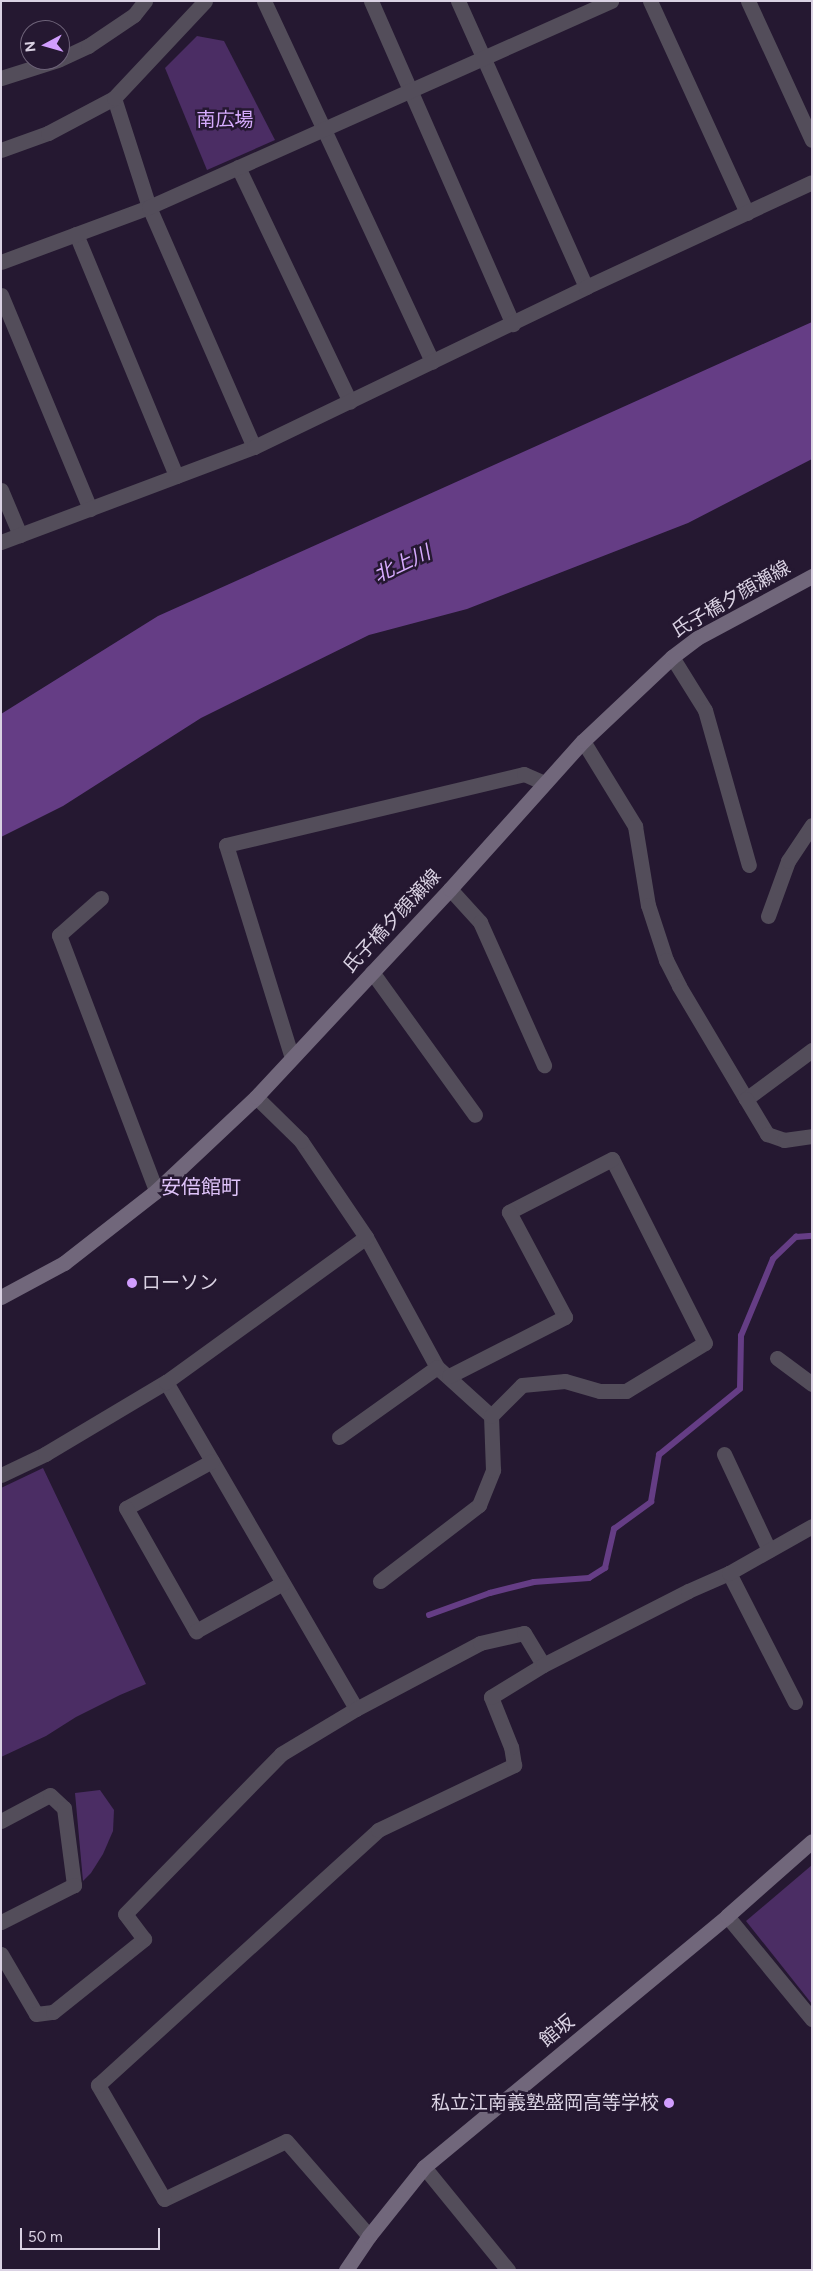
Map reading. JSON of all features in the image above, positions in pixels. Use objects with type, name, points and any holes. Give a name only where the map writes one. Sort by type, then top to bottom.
[{"type":"main road","name":"氏子橋夕顔瀬線","points":[[1,1297],[64,1262],[156,1191],[256,1097],[450,889],[583,741],[672,657],[696,638],[812,576]]},
{"type":"main road","name":"館坂","points":[[346,2270],[369,2236],[424,2167],[727,1916],[812,1841]]},
{"type":"street","points":[[70,55],[88,46],[134,15],[145,1]]},
{"type":"street","points":[[1,150],[48,133],[114,98],[205,1]]},
{"type":"street","points":[[264,1],[432,362]]},
{"type":"street","points":[[371,1],[513,324]]},
{"type":"street","points":[[458,1],[586,287]]},
{"type":"street","points":[[1,262],[149,207],[611,1]]},
{"type":"street","points":[[650,1],[747,213]]},
{"type":"street","points":[[748,1],[812,140]]},
{"type":"street","points":[[1,78],[27,70]]},
{"type":"street","points":[[114,98],[149,207],[254,447]]},
{"type":"street","points":[[238,167],[350,402]]},
{"type":"street","points":[[1,542],[254,447],[513,324],[586,287],[812,182]]},
{"type":"street","points":[[76,234],[176,476]]},
{"type":"street","points":[[1,295],[90,509]]},
{"type":"street","points":[[1,490],[20,535]]},
{"type":"street","points":[[672,657],[705,710],[749,865]]},
{"type":"street","points":[[583,741],[635,826],[648,905],[666,960],[678,986],[768,1134],[784,1140],[812,1136]]},
{"type":"street","points":[[292,1058],[226,845],[524,774],[544,783]]},
{"type":"street","points":[[768,916],[788,861],[812,825]]},
{"type":"street","points":[[450,889],[480,922],[544,1065]]},
{"type":"street","points":[[102,898],[59,935],[156,1191]]},
{"type":"street","points":[[372,972],[475,1115]]},
{"type":"street","points":[[746,1099],[812,1050]]},
{"type":"street","points":[[256,1097],[301,1142],[366,1237],[443,1372],[491,1416],[493,1470],[479,1504],[380,1581]]},
{"type":"street","points":[[339,1437],[443,1372],[565,1317],[509,1212],[612,1159],[705,1343],[626,1392],[600,1391],[565,1381],[522,1385],[491,1416]]},
{"type":"street","points":[[1,1475],[45,1454],[166,1382],[366,1237]]},
{"type":"street","points":[[777,1358],[812,1384]]},
{"type":"street","points":[[166,1382],[356,1709]]},
{"type":"street","points":[[724,1454],[769,1550]]},
{"type":"street","points":[[212,1461],[126,1508],[196,1631],[283,1583]]},
{"type":"street","points":[[369,2236],[286,2141],[164,2199],[98,2085],[378,1830],[514,1765],[511,1747],[491,1697],[543,1665],[688,1591],[729,1573],[812,1526]]},
{"type":"street","points":[[729,1573],[795,1702]]},
{"type":"street","points":[[1,1954],[36,2014],[53,2012],[144,1939],[125,1914],[280,1754],[356,1709],[480,1643],[524,1633],[543,1665]]},
{"type":"street","points":[[1,1821],[50,1795],[64,1808],[74,1885],[1,1922]]},
{"type":"street","points":[[727,1916],[812,2019]]},
{"type":"street","points":[[424,2167],[508,2270]]},
{"type":"green space","name":"南広場","points":[[197,36],[224,41],[275,140],[207,170],[165,68]]},
{"type":"green space","points":[[43,1468],[146,1684],[76,1717],[46,1736],[1,1757],[1,1488]]},
{"type":"green space","points":[[100,1790],[114,1810],[113,1831],[103,1854],[91,1873],[83,1881],[75,1793]]},
{"type":"green space","points":[[812,1865],[812,2004],[746,1921]]},
{"type":"water","name":"北上川","points":[[812,322],[812,459],[688,523],[467,609],[369,635],[201,718],[63,806],[1,837],[1,714],[158,616]]},
{"type":"waterway","points":[[429,1615],[490,1593],[534,1582],[589,1578],[605,1568],[614,1529],[651,1502],[659,1455],[740,1389],[741,1336],[773,1259],[796,1237],[812,1236]]},
{"type":"place","name":"ローソン","points":[[132,1283]]},
{"type":"place","name":"私立江南義塾盛岡高等学校","points":[[669,2103]]},
{"type":"district","name":"安倍館町","points":[[201,1187]]}]
